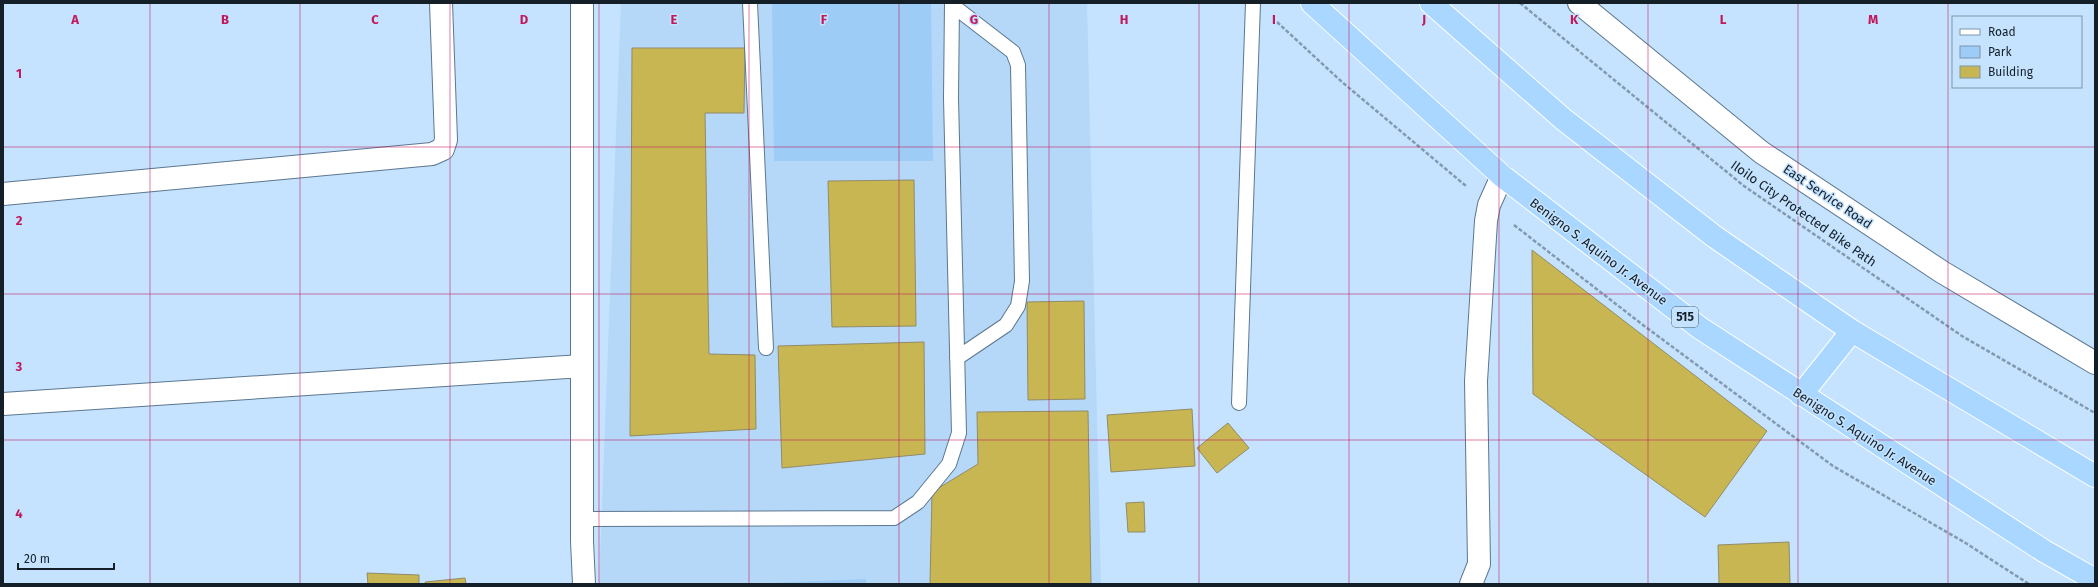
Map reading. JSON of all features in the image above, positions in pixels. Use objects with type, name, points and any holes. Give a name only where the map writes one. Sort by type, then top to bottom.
[{"type":"highway","name":"Benigno S. Aquino Jr. Avenue","points":[[1312,3],[1502,176],[1700,328],[1801,395],[2044,551],[2095,580]]},
{"type":"highway","points":[[1431,3],[1564,120],[1716,237],[1852,331],[2095,476]]},
{"type":"highway","points":[[1801,395],[1852,331]]},
{"type":"street","points":[[3,194],[432,154],[444,150],[446,140],[441,3]]},
{"type":"street","points":[[582,3],[582,519],[584,584]]},
{"type":"street","name":"East Service Road","points":[[1580,3],[1761,152],[1942,272],[2095,363]]},
{"type":"street","points":[[1471,584],[1479,564],[1476,381],[1486,221],[1489,205],[1502,176]]},
{"type":"street","points":[[3,404],[582,366]]},
{"type":"lane","points":[[750,3],[766,348]]},
{"type":"lane","points":[[1239,403],[1253,3]]},
{"type":"lane","points":[[582,519],[894,518],[918,502],[949,464],[960,433],[951,98],[952,4]]},
{"type":"lane","points":[[952,4],[1013,52],[1018,65],[1022,281],[1018,306],[1006,325],[958,358]]},
{"type":"path","name":"Iloilo City Protected Bike Path","points":[[1520,3],[1744,186],[1962,336],[2095,413]]},
{"type":"shaded area","points":[[621,3],[1087,3],[1101,584],[599,584]]},
{"type":"green space","points":[[772,3],[931,3],[933,161],[774,161]]},
{"type":"green space","points":[[866,579],[866,584],[743,584]]},
{"type":"building","points":[[632,48],[745,48],[744,113],[705,113],[709,354],[755,355],[756,429],[630,436]]},
{"type":"building","points":[[914,180],[916,326],[832,327],[828,181]]},
{"type":"building","points":[[1532,250],[1767,431],[1705,517],[1533,394]]},
{"type":"building","points":[[1084,301],[1085,399],[1028,400],[1027,302]]},
{"type":"building","points":[[924,342],[925,454],[782,468],[778,346]]},
{"type":"building","points":[[1192,409],[1195,466],[1111,472],[1107,415]]},
{"type":"building","points":[[1088,411],[1091,584],[930,584],[932,492],[978,464],[977,412]]},
{"type":"building","points":[[1228,423],[1249,448],[1217,473],[1197,448]]},
{"type":"building","points":[[1144,502],[1145,532],[1128,532],[1126,503]]},
{"type":"building","points":[[1789,542],[1790,584],[1719,584],[1718,545]]},
{"type":"building","points":[[367,573],[419,575],[419,584],[368,584]]},
{"type":"building","points":[[465,578],[466,584],[426,584],[425,582]]}]
